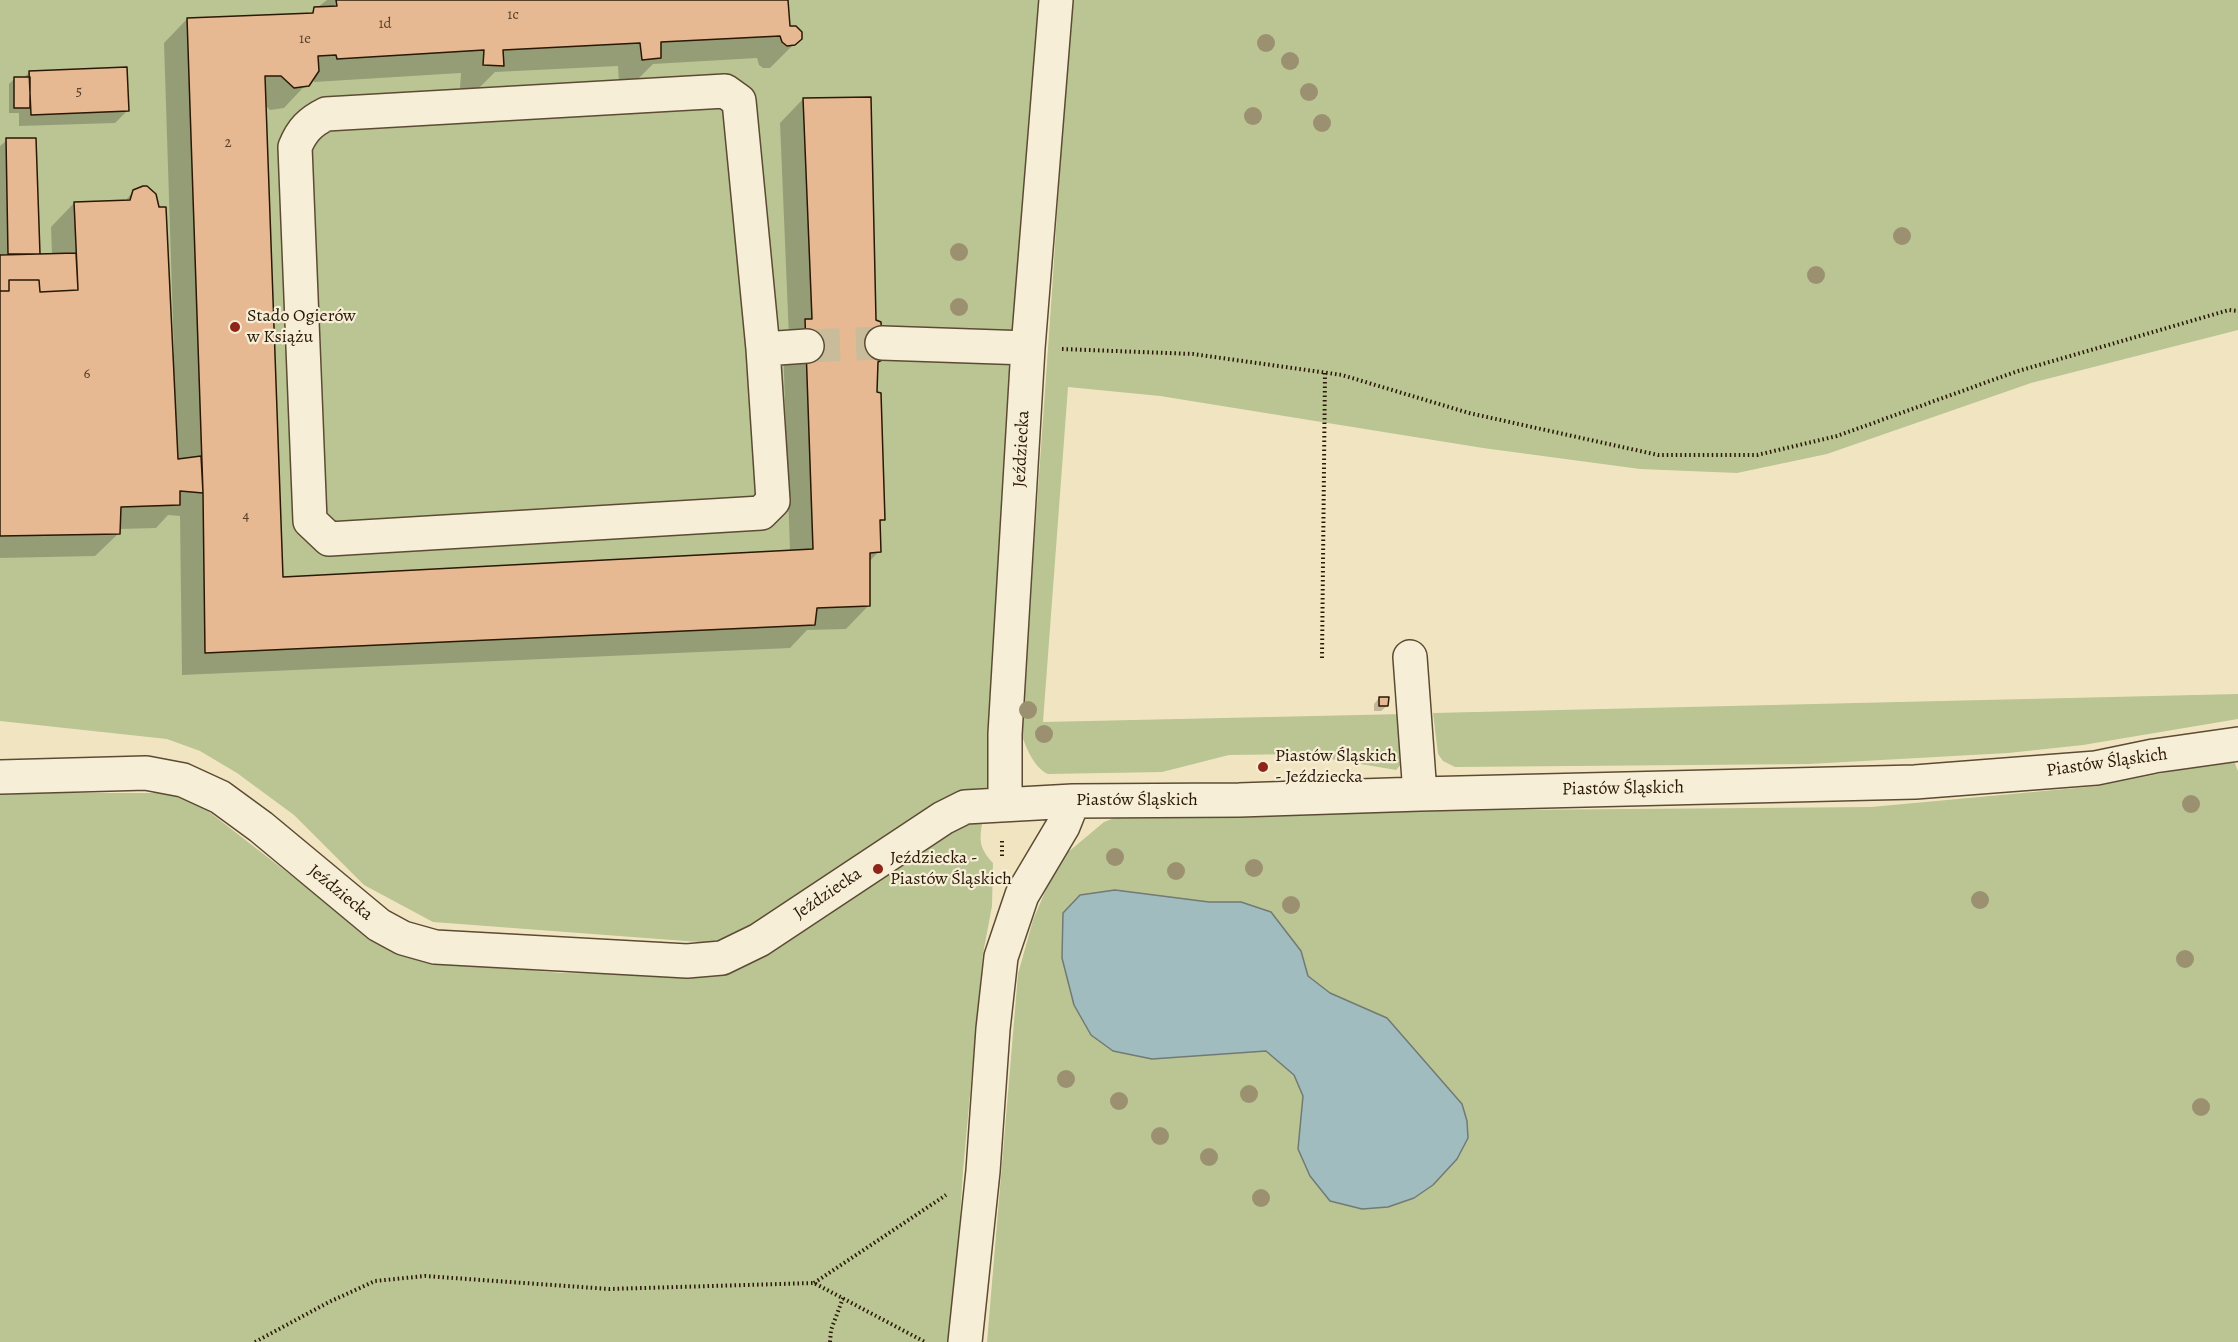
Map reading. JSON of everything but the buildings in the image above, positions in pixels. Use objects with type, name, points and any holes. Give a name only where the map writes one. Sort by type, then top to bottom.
[{"type":"street","name":"Jeździecka","points":[[0,777],[146,773],[183,780],[220,797],[261,827],[379,925],[403,938],[435,947],[687,961],[722,958],[759,940],[943,818],[965,807],[1005,804],[1005,735],[1028,348],[1056,0]]},
{"type":"street","points":[[725,91],[739,101],[764,349],[773,501],[761,513],[329,539],[309,521],[295,147],[301,133],[311,122],[326,114],[725,91]]},
{"type":"street","points":[[882,343],[1028,348]]},
{"type":"street","points":[[764,349],[807,346]]},
{"type":"street","points":[[1410,657],[1420,794]]},
{"type":"street","name":"Piastów Śląskich","points":[[1005,804],[1915,782],[2096,768],[2154,756],[2238,744]]},
{"type":"street","points":[[965,1342],[983,1171],[993,1029],[1001,957],[1022,895],[1063,826],[1073,801]]},
{"type":"path","points":[[1028,348],[1193,354],[1326,372],[1469,413],[1658,455],[1757,455],[1837,436],[2015,372],[2229,310],[2238,311]]},
{"type":"path","points":[[1322,658],[1326,372]]},
{"type":"path","points":[[814,1283],[983,1171]]},
{"type":"path","points":[[255,1342],[329,1302],[375,1281],[424,1276],[609,1289],[814,1283],[925,1342]]},
{"type":"path","points":[[830,1342],[831,1330],[843,1298]]},
{"type":"green space","points":[[0,0],[1043,0],[994,786],[966,792],[762,924],[712,943],[433,922],[364,885],[294,815],[237,773],[200,751],[167,739],[0,721]]},
{"type":"green space","points":[[1071,0],[2238,0],[2238,330],[2031,383],[1827,454],[1737,473],[1640,469],[1483,448],[1160,396],[1068,387],[1043,722],[1404,714],[1404,761],[1396,770],[1301,754],[1229,755],[1162,772],[1048,774],[1034,762],[1021,732]]},
{"type":"green space","points":[[2238,694],[2238,719],[2083,745],[2008,753],[1809,764],[1455,767],[1443,761],[1438,754],[1433,713]]},
{"type":"green space","points":[[2233,759],[2238,771],[2238,1342],[987,1342],[1018,974],[1033,920],[1053,873],[1067,853],[1104,822],[1140,813],[1871,807],[2098,786]]},
{"type":"green space","points":[[0,793],[164,793],[199,804],[364,932],[427,961],[562,973],[700,975],[741,965],[814,925],[945,833],[983,817],[982,847],[993,863],[992,906],[980,985],[963,1171],[952,1342],[0,1342]]},
{"type":"water","points":[[1115,890],[1209,902],[1241,902],[1271,912],[1301,951],[1308,976],[1330,993],[1387,1018],[1462,1104],[1467,1121],[1468,1138],[1457,1159],[1433,1185],[1414,1198],[1388,1207],[1362,1209],[1330,1201],[1310,1176],[1298,1149],[1303,1096],[1294,1075],[1266,1051],[1152,1059],[1113,1051],[1091,1035],[1074,1005],[1062,958],[1063,913],[1080,895]]},
{"type":"tunnel","points":[[807,346],[882,343]]},
{"type":"place","name":"Stado Ogierów w Książu","points":[[235,327]]},
{"type":"place","name":"Piastów Śląskich - Jeździecka","points":[[1263,767]]},
{"type":"place","name":"Jeździecka - Piastów Śląskich","points":[[878,869]]}]
